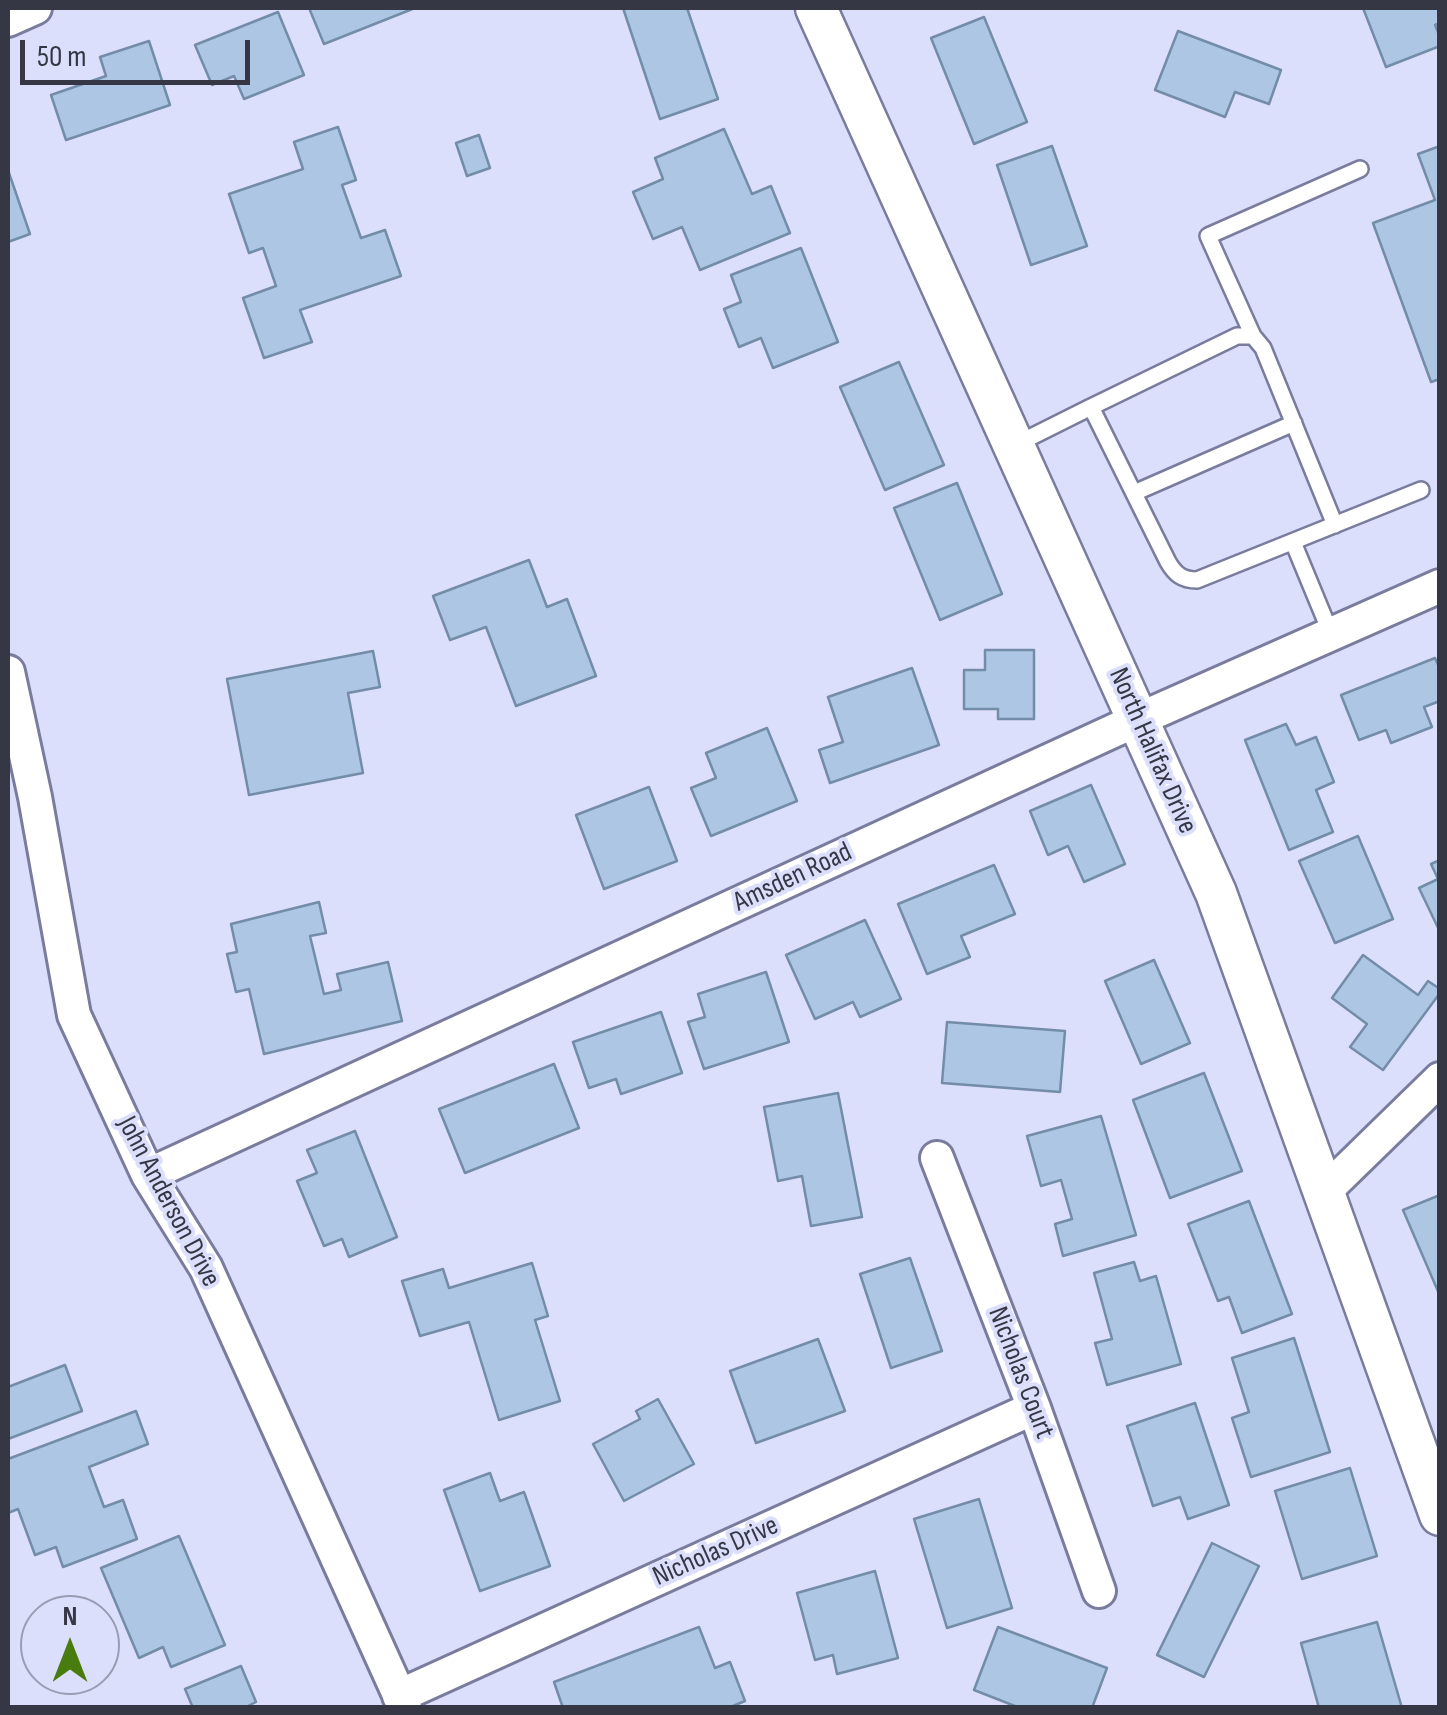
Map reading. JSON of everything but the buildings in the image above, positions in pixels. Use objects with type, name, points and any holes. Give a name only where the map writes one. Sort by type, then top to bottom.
[{"type":"street","points":[[8,20],[35,8]]},
{"type":"street","name":"North Halifax Drive","points":[[816,8],[1216,893],[1440,1515]]},
{"type":"street","name":"Amsden Road","points":[[148,1175],[1137,720],[1440,586]]},
{"type":"street","name":"John Anderson Drive","points":[[8,672],[74,1015],[148,1175],[206,1268],[402,1702]]},
{"type":"street","points":[[1324,1192],[1440,1079]]},
{"type":"street","name":"Nicholas Court","points":[[937,1158],[1034,1408],[1098,1590]]},
{"type":"street","name":"Nicholas Drive","points":[[402,1702],[1034,1408]]},
{"type":"lane","points":[[1335,525],[1263,348],[1253,336],[1208,236],[1360,169]]},
{"type":"lane","points":[[1013,446],[1237,336],[1253,336]]},
{"type":"lane","points":[[1091,407],[1168,562],[1180,576],[1197,580],[1421,490]]},
{"type":"lane","points":[[1134,493],[1294,423]]},
{"type":"lane","points":[[1292,542],[1331,634]]}]
